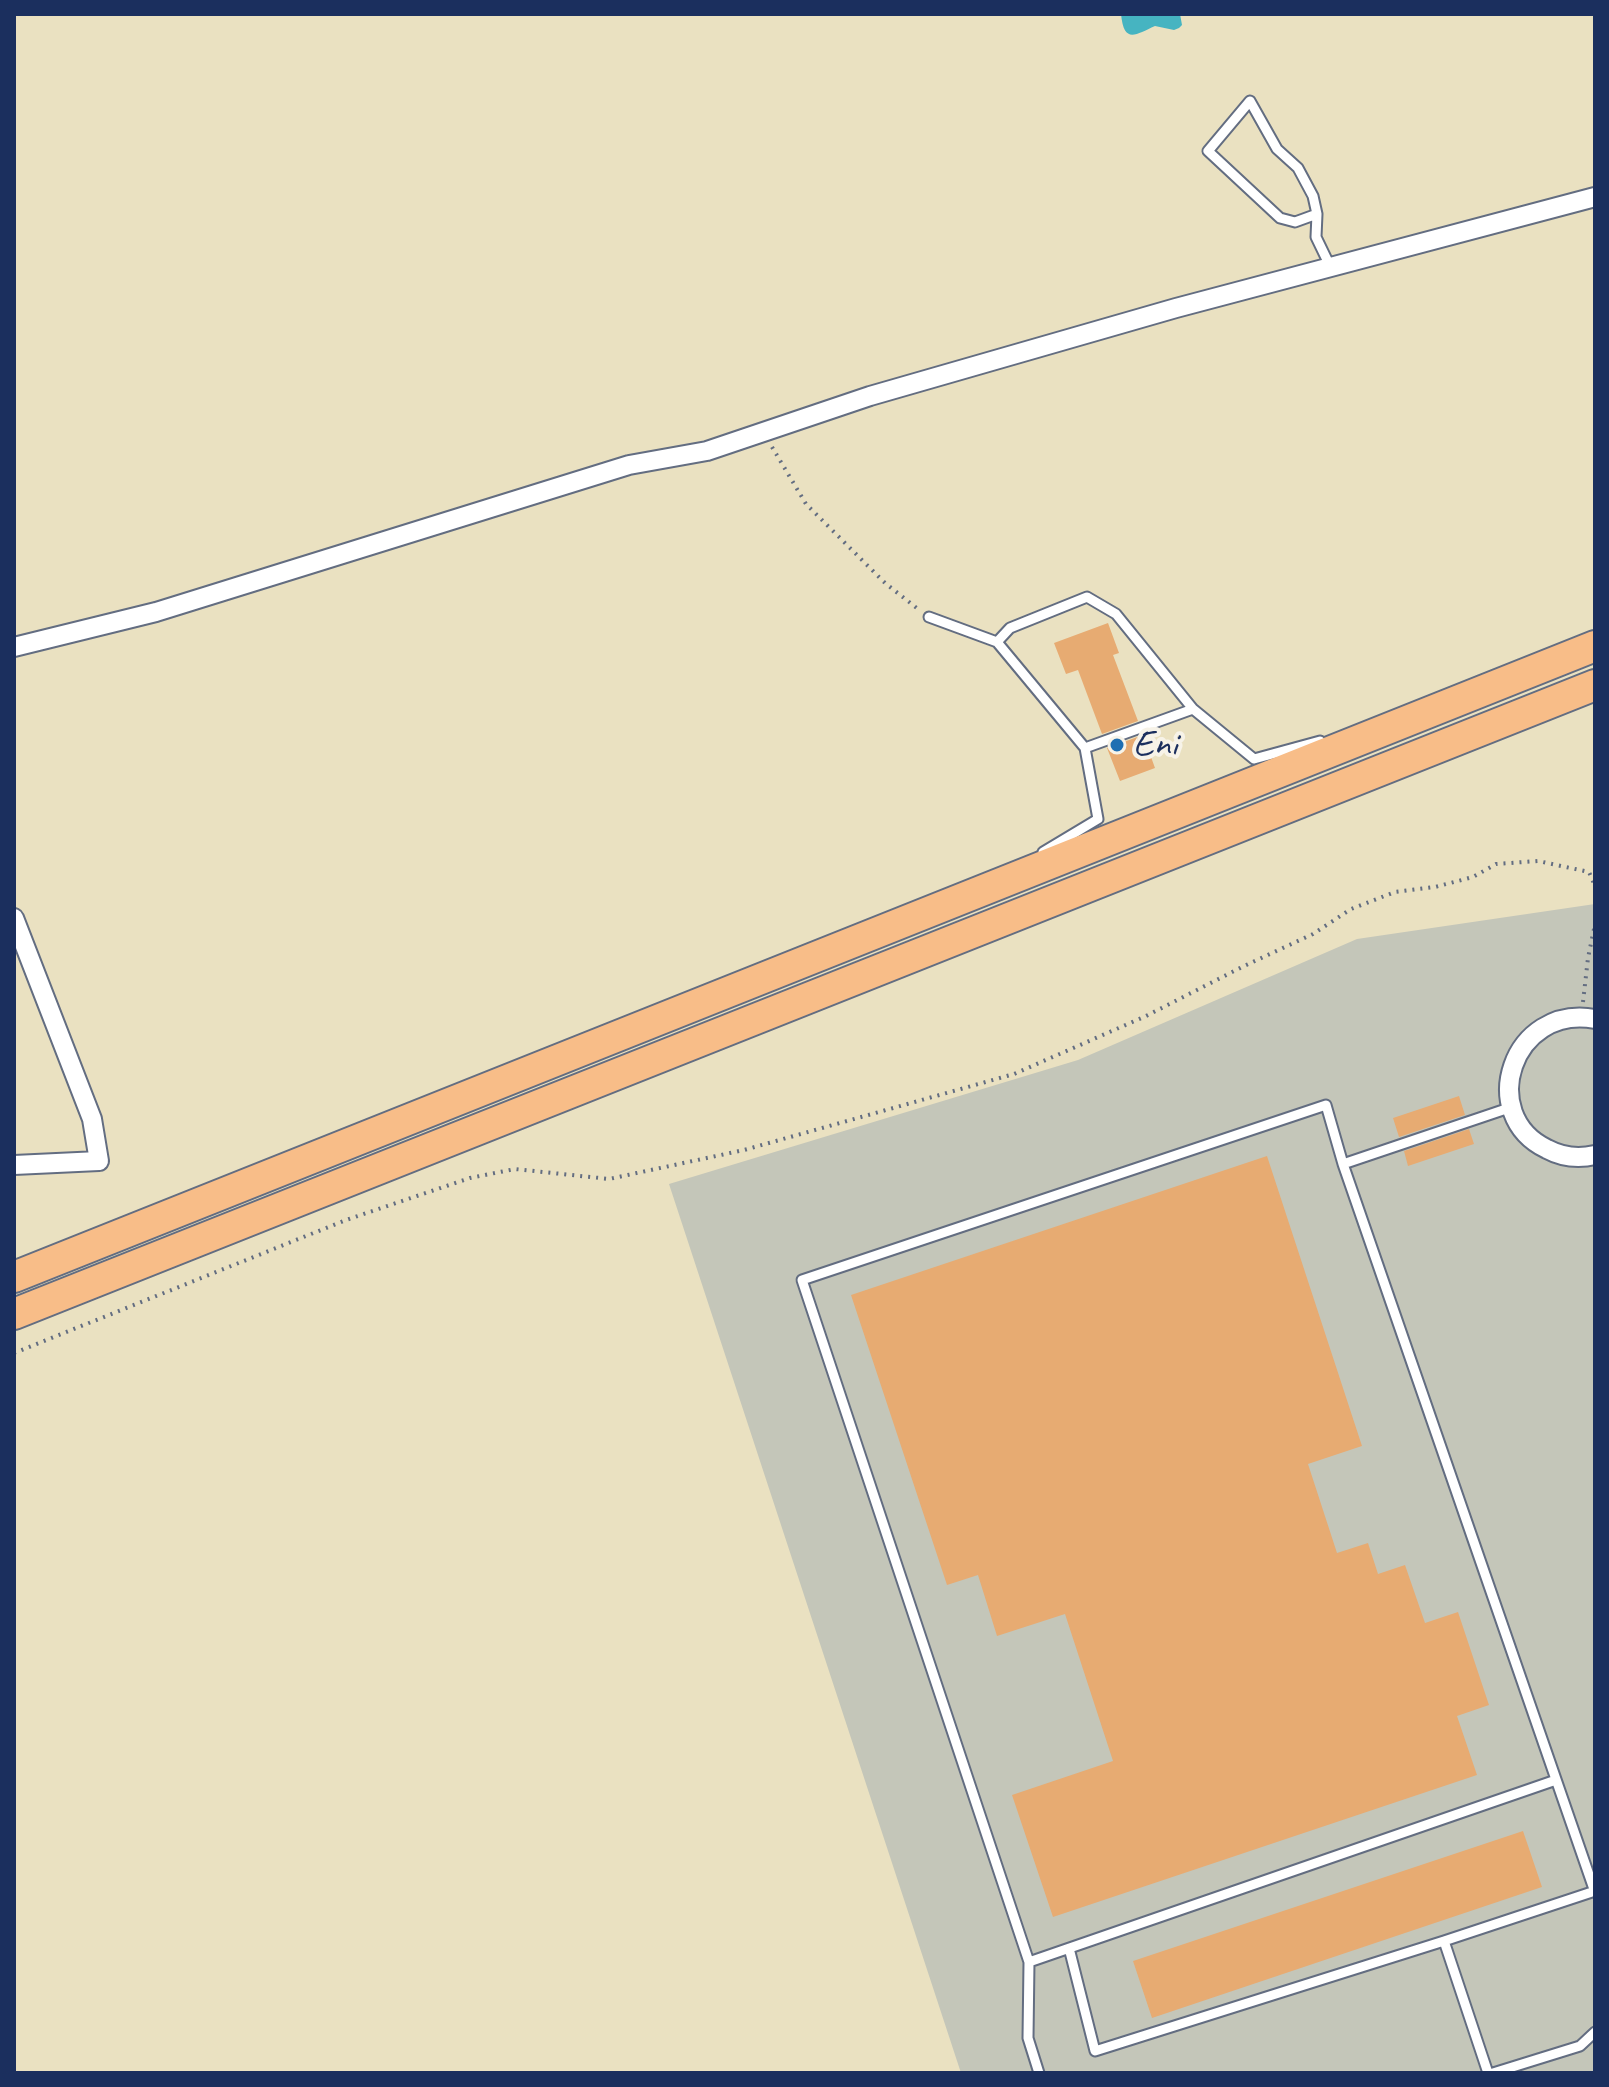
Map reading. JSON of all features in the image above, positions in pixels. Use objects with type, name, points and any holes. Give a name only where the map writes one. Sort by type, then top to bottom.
[{"type":"highway","points":[[14,1277],[1595,646]]},
{"type":"highway","points":[[14,1314],[1595,685]]},
{"type":"street","points":[[14,647],[156,612],[629,465],[707,451],[870,396],[1176,308],[1595,197]]},
{"type":"street","points":[[14,918],[92,1119],[99,1161],[14,1165]]},
{"type":"street","points":[[1588,1018],[1565,1018],[1535,1032],[1515,1059],[1509,1091],[1519,1123],[1542,1147],[1574,1157],[1595,1155]]},
{"type":"lane","points":[[1317,214],[1295,222],[1280,218],[1208,151],[1250,101],[1277,149],[1298,168],[1313,196],[1317,214],[1316,237],[1330,266]]},
{"type":"lane","points":[[997,642],[1010,628],[1087,597],[1116,614],[1193,709],[1254,759],[1325,739]]},
{"type":"lane","points":[[929,617],[997,642],[1085,748],[1098,819],[976,893]]},
{"type":"lane","points":[[1354,732],[1439,708]]},
{"type":"lane","points":[[1085,748],[1193,709]]},
{"type":"lane","points":[[1039,2073],[1028,2038],[1029,1962],[802,1280],[1326,1105],[1343,1164],[1595,1891],[1095,2051],[1069,1948]]},
{"type":"lane","points":[[1343,1164],[1512,1107]]},
{"type":"lane","points":[[1029,1962],[1556,1780]]},
{"type":"lane","points":[[1444,1941],[1490,2073],[1580,2046],[1595,2032]]},
{"type":"path","points":[[763,432],[806,504],[885,583],[929,617]]},
{"type":"path","points":[[14,1353],[346,1220],[470,1178],[515,1169],[609,1179],[744,1150],[1014,1074],[1146,1016],[1313,934],[1351,909],[1395,892],[1435,887],[1473,877],[1496,864],[1538,861],[1592,871],[1595,886]]},
{"type":"path","points":[[1588,1018],[1588,958],[1595,924]]},
{"type":"shaded area","points":[[1595,904],[1595,2073],[961,2073],[669,1184],[1078,1060],[1357,939]]},
{"type":"water","points":[[1121,14],[1180,14],[1182,25],[1174,30],[1155,26],[1132,35],[1125,30]]},
{"type":"building","points":[[1108,623],[1119,653],[1113,655],[1138,721],[1102,734],[1078,670],[1066,674],[1054,643]]},
{"type":"building","points":[[1143,735],[1155,768],[1120,781],[1107,748]]},
{"type":"building","points":[[1459,1096],[1465,1115],[1399,1137],[1393,1118]]},
{"type":"building","points":[[1469,1129],[1474,1144],[1408,1166],[1404,1151]]},
{"type":"building","points":[[1267,1156],[1362,1446],[1308,1464],[1337,1553],[1368,1543],[1378,1574],[1405,1565],[1425,1623],[1458,1612],[1489,1705],[1457,1716],[1477,1775],[1053,1917],[1012,1795],[1113,1761],[1065,1614],[997,1636],[978,1575],[947,1585],[851,1295]]},
{"type":"building","points":[[1523,1831],[1542,1887],[1152,2018],[1133,1961]]},
{"type":"place","name":"Eni","points":[[1117,745]]}]
